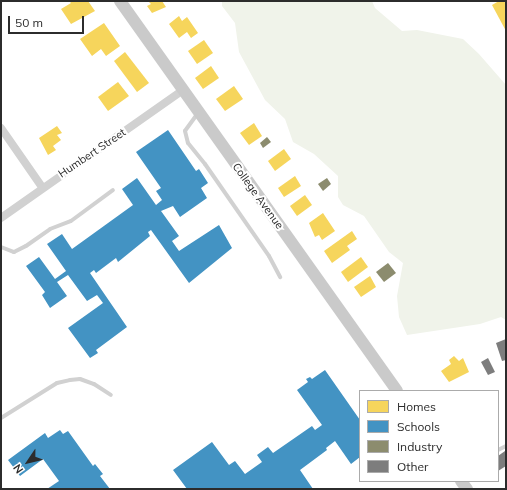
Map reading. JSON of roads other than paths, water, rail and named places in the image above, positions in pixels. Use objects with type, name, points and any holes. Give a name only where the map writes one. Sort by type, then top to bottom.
[{"type":"main road","name":"College Avenue","points":[[120,1],[198,113],[396,390]]},
{"type":"street","name":"Humbert Street","points":[[1,218],[42,186],[183,90]]},
{"type":"street","points":[[1,128],[42,186]]},
{"type":"lane","points":[[198,113],[185,131],[188,143],[269,256],[280,277]]},
{"type":"lane","points":[[1,248],[14,252],[26,246],[50,230],[71,221],[113,190]]},
{"type":"lane","points":[[1,418],[56,383],[70,380],[80,379],[94,384],[111,395]]}]
